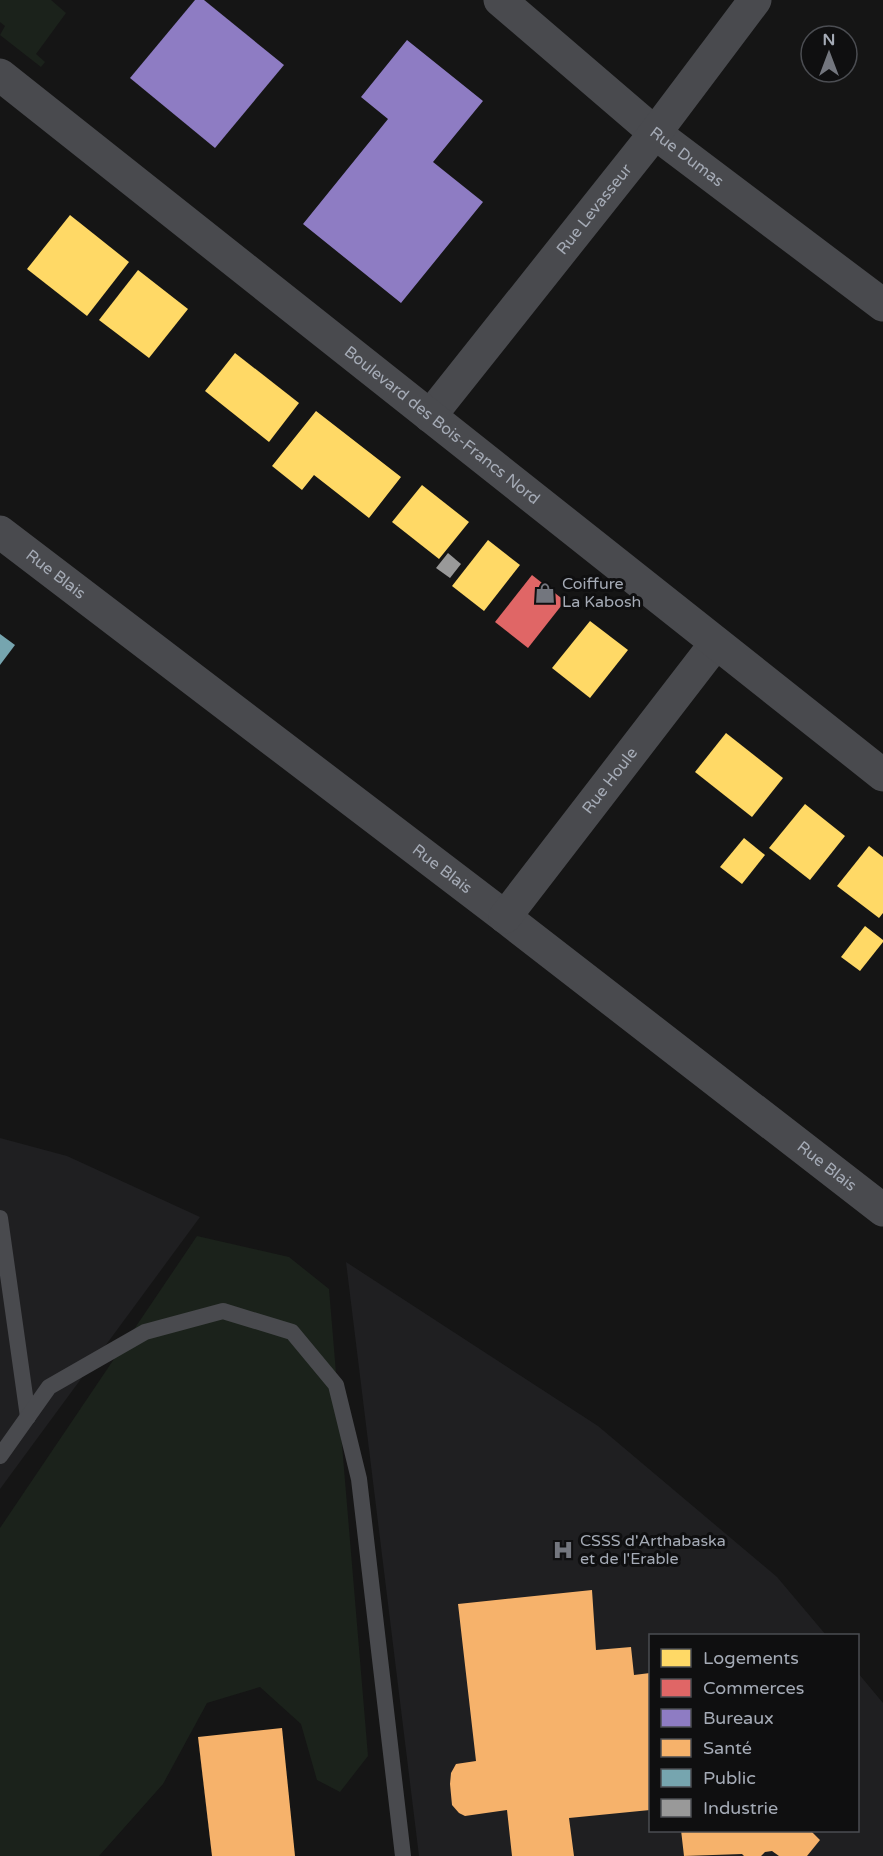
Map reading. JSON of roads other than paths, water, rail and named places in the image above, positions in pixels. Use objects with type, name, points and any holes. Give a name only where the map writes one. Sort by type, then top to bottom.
[{"type":"street","name":"Rue Dumas","points":[[500,0],[655,133],[883,305]]},
{"type":"street","name":"Rue Levasseur","points":[[430,416],[655,133],[755,0]]},
{"type":"street","name":"Boulevard des Bois-Francs Nord","points":[[0,75],[883,775]]},
{"type":"street","name":"Rue Blais","points":[[0,532],[505,917],[883,1210]]},
{"type":"street","name":"Rue Houle","points":[[505,917],[716,643]]},
{"type":"lane","points":[[0,1218],[28,1417]]},
{"type":"lane","points":[[0,1456],[50,1387],[145,1332],[223,1311],[292,1332],[336,1385],[359,1479],[403,1856]]},
{"type":"place","name":"Coiffure La Kabosh","points":[[545,593]]},
{"type":"place","name":"CSSS d'Arthabaska et de l'Erable","points":[[563,1550]]}]
